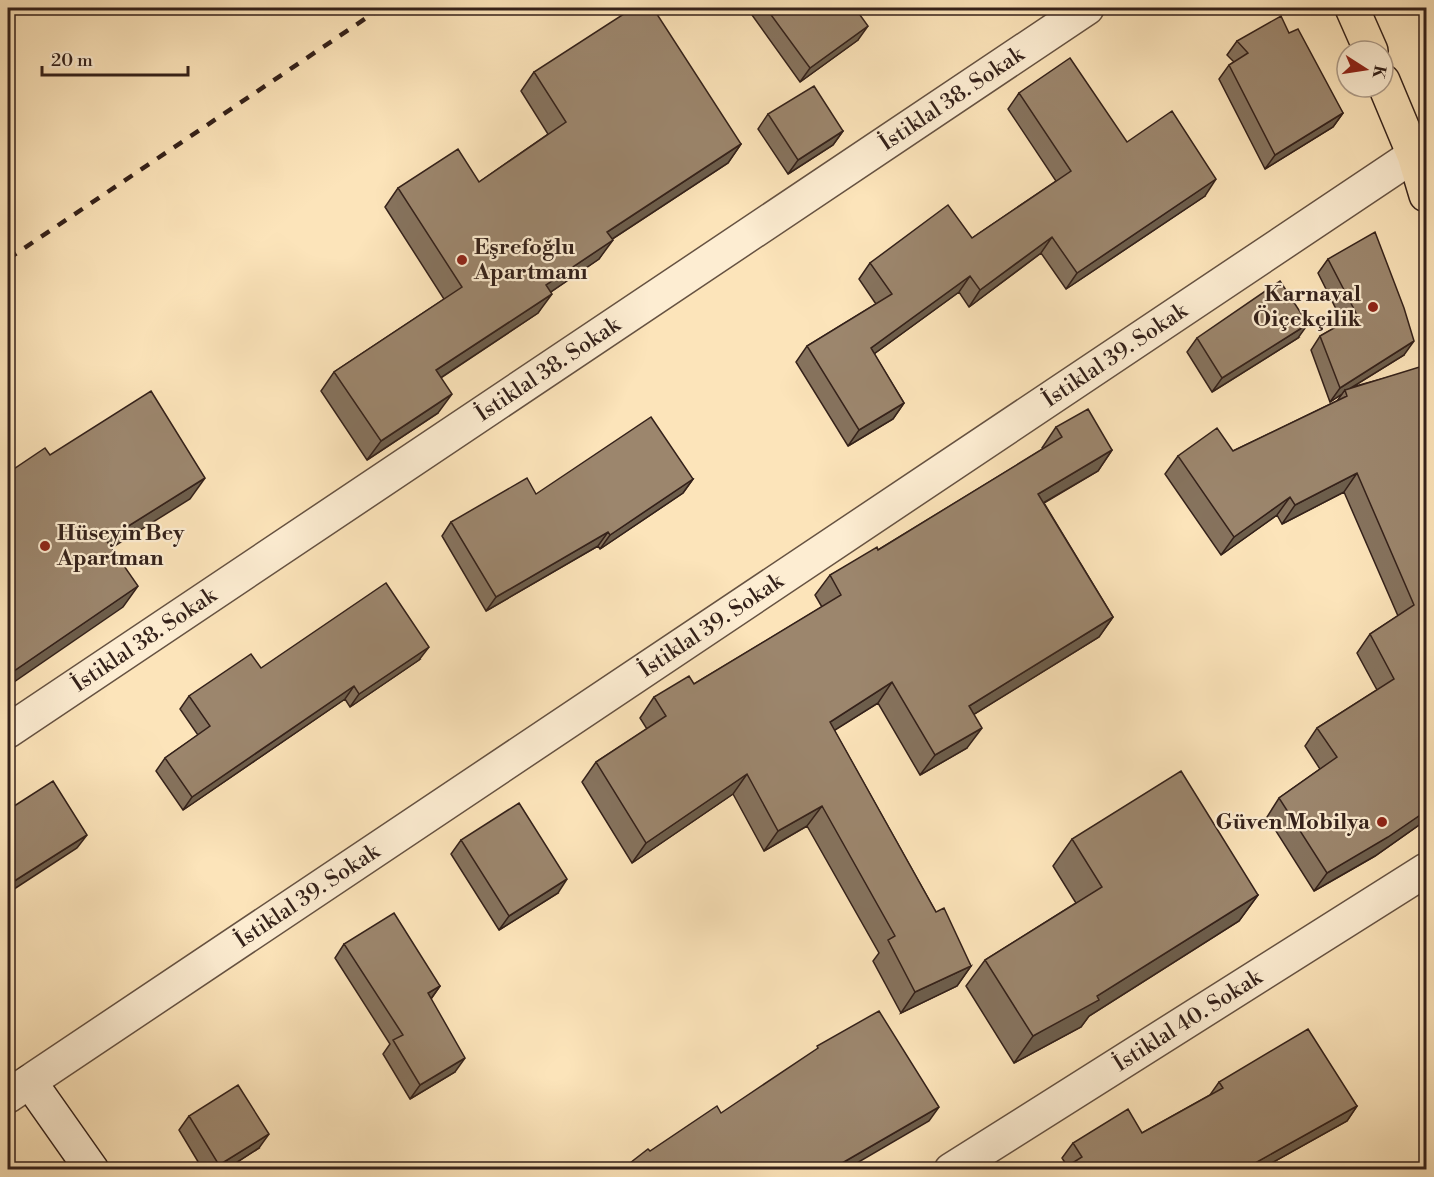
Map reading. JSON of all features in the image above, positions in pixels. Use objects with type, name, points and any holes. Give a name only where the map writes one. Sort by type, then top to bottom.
[{"type":"main road","points":[[1352,8],[1366,39]]},
{"type":"main road","points":[[1391,99],[1414,155],[1426,195]]},
{"type":"street","name":"İstiklal 38. Sokak","points":[[8,731],[1087,8]]},
{"type":"street","name":"İstiklal 39. Sokak","points":[[19,1089],[1414,155]]},
{"type":"street","name":"İstiklal 40. Sokak","points":[[951,1170],[1426,870]]},
{"type":"street","points":[[19,1089],[92,1170]]},
{"type":"building","points":[[633,8],[653,8],[741,144],[607,232],[613,240],[546,285],[552,294],[436,370],[452,394],[381,441],[334,372],[462,287],[398,188],[458,149],[479,182],[566,122],[534,72]]},
{"type":"building","points":[[766,8],[855,8],[868,26],[810,68]]},
{"type":"building","points":[[1281,16],[1289,33],[1298,29],[1343,113],[1275,155],[1229,65],[1248,53],[1237,41]]},
{"type":"building","points":[[1070,58],[1127,142],[1172,111],[1216,179],[1077,273],[1052,237],[980,290],[970,276],[871,348],[904,403],[859,430],[807,346],[892,294],[870,263],[948,205],[972,238],[1071,171],[1019,93]]},
{"type":"building","points":[[814,86],[843,131],[798,160],[768,114]]},
{"type":"building","points":[[1375,232],[1414,341],[1340,388],[1320,336],[1357,315],[1328,259]]},
{"type":"building","points":[[1280,281],[1308,324],[1222,378],[1197,338]]},
{"type":"building","points":[[1426,365],[1426,811],[1388,837],[1327,873],[1279,798],[1337,757],[1317,728],[1394,679],[1370,634],[1414,605],[1357,473],[1295,505],[1290,497],[1234,537],[1178,456],[1217,428],[1233,451],[1347,396],[1345,390]]},
{"type":"building","points":[[151,391],[205,478],[106,540],[138,586],[8,675],[8,473],[45,448],[50,455]]},
{"type":"building","points":[[1088,409],[1112,450],[1038,494],[1113,617],[969,706],[982,728],[935,755],[892,682],[830,722],[936,912],[944,908],[971,966],[915,992],[888,940],[895,936],[822,806],[778,831],[747,774],[646,843],[596,762],[666,716],[654,697],[689,676],[694,684],[841,595],[830,575],[877,547],[878,550],[1062,437],[1056,427]]},
{"type":"building","points":[[651,417],[693,479],[610,535],[608,532],[496,597],[451,522],[527,478],[536,494]]},
{"type":"building","points":[[386,583],[429,647],[359,694],[354,686],[192,797],[165,758],[210,726],[189,696],[251,654],[261,668]]},
{"type":"building","points":[[1181,771],[1258,895],[1097,996],[1099,1000],[1033,1036],[985,960],[1102,887],[1072,839]]},
{"type":"building","points":[[53,781],[87,835],[8,885],[8,810]]},
{"type":"building","points":[[519,803],[567,879],[509,916],[461,840]]},
{"type":"building","points":[[394,913],[440,986],[428,993],[465,1058],[420,1085],[393,1040],[403,1035],[344,944]]},
{"type":"building","points":[[879,1011],[939,1107],[830,1170],[621,1170],[648,1149],[650,1151],[717,1106],[721,1113],[818,1048],[817,1046]]},
{"type":"building","points":[[1308,1029],[1357,1106],[1255,1163],[1259,1170],[1061,1170],[1082,1157],[1073,1143],[1128,1109],[1142,1133],[1223,1088],[1219,1082]]},
{"type":"building","points":[[238,1085],[269,1134],[219,1165],[189,1116]]},
{"type":"railway","points":[[8,259],[381,8]]},
{"type":"place","name":"Eşrefoğlu Apartmanı","points":[[462,260]]},
{"type":"place","name":"Karnaval Öiçekçilik","points":[[1373,307]]},
{"type":"place","name":"Hüseyin Bey Apartman","points":[[45,546]]},
{"type":"place","name":"Güven Mobilya","points":[[1382,822]]}]
